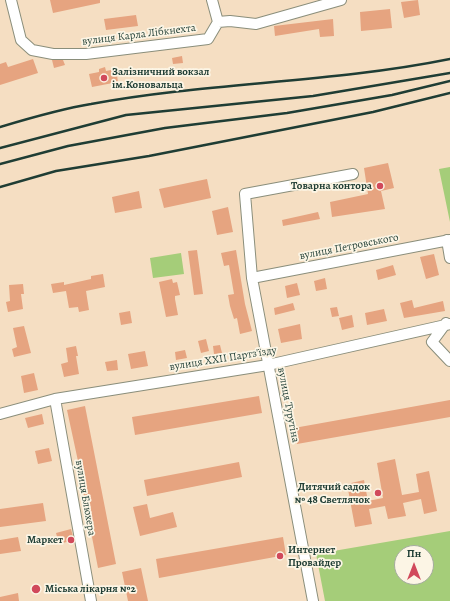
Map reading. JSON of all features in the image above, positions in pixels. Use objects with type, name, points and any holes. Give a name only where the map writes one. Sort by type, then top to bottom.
[{"type":"street","name":"вулиця Карла Лібкнехта","points":[[11,0],[21,40],[32,50],[53,54],[86,54],[208,39],[218,22]]},
{"type":"street","points":[[212,0],[218,22],[230,21],[256,24],[341,0]]},
{"type":"street","name":"вулиця Турутіна","points":[[313,601],[252,278],[245,194],[352,174]]},
{"type":"street","points":[[448,240],[450,258]]},
{"type":"street","name":"вулиця Петровського","points":[[252,278],[448,240]]},
{"type":"street","points":[[448,322],[432,342],[450,361]]},
{"type":"street","name":"вулиця XXII Партз'їзду","points":[[0,414],[55,399],[268,365],[448,322]]},
{"type":"street","name":"вулиця Блюхера","points":[[55,399],[91,601]]},
{"type":"green space","points":[[450,167],[450,222],[439,169]]},
{"type":"green space","points":[[181,253],[184,274],[153,278],[150,258]]},
{"type":"green space","points":[[450,531],[450,601],[325,601],[316,554]]},
{"type":"building","points":[[50,0],[100,0],[100,3],[53,13]]},
{"type":"building","points":[[418,0],[420,15],[404,18],[401,2]]},
{"type":"building","points":[[390,9],[392,28],[361,31],[360,12]]},
{"type":"building","points":[[136,15],[138,26],[106,30],[104,19]]},
{"type":"building","points":[[333,19],[334,36],[320,37],[319,29],[275,36],[274,26]]},
{"type":"building","points":[[182,56],[183,63],[173,64],[172,58]]},
{"type":"building","points":[[33,59],[38,73],[0,85],[0,64],[6,62],[8,67]]},
{"type":"building","points":[[52,60],[63,60],[65,65],[54,68]]},
{"type":"building","name":"Залізничний вокзал ім.Коновальца","points":[[105,67],[106,71],[116,69],[118,82],[92,87],[89,74],[99,72],[99,69]]},
{"type":"building","points":[[388,163],[394,188],[381,191],[385,209],[332,217],[330,202],[368,194],[364,168]]},
{"type":"building","points":[[207,179],[211,198],[164,208],[159,189]]},
{"type":"building","points":[[139,191],[142,208],[115,213],[112,197]]},
{"type":"building","points":[[228,207],[233,232],[217,235],[212,211]]},
{"type":"building","points":[[318,212],[320,219],[283,226],[282,220]]},
{"type":"building","points":[[197,250],[203,294],[194,295],[188,251]]},
{"type":"building","points":[[236,250],[245,304],[252,331],[240,334],[237,318],[234,319],[228,295],[234,294],[229,265],[224,266],[221,253]]},
{"type":"building","points":[[434,254],[439,275],[426,279],[420,257]]},
{"type":"building","points":[[393,265],[396,275],[378,280],[376,270]]},
{"type":"building","points":[[103,274],[105,287],[86,291],[89,310],[79,312],[78,307],[69,308],[66,291],[53,293],[51,284],[64,282],[64,285],[91,279],[91,276]]},
{"type":"building","points":[[325,278],[327,289],[316,291],[314,281]]},
{"type":"building","points":[[172,279],[173,283],[177,282],[180,295],[175,296],[178,315],[166,317],[159,282]]},
{"type":"building","points":[[297,283],[300,295],[287,298],[285,286]]},
{"type":"building","points":[[23,284],[24,294],[21,294],[23,309],[8,312],[6,302],[10,301],[9,285]]},
{"type":"building","points":[[412,300],[414,308],[443,301],[445,311],[404,318],[400,303]]},
{"type":"building","points":[[293,303],[295,310],[275,315],[274,308]]},
{"type":"building","points":[[337,307],[339,316],[332,317],[330,308]]},
{"type":"building","points":[[384,309],[387,321],[367,325],[365,313]]},
{"type":"building","points":[[130,311],[132,323],[121,325],[119,313]]},
{"type":"building","points":[[352,315],[354,327],[342,330],[339,318]]},
{"type":"building","points":[[300,324],[302,339],[281,343],[278,329]]},
{"type":"building","points":[[24,326],[31,353],[14,357],[12,349],[17,347],[13,328]]},
{"type":"building","points":[[206,339],[209,351],[201,353],[198,341]]},
{"type":"building","points":[[220,345],[222,353],[214,354],[213,346]]},
{"type":"building","points":[[76,346],[79,374],[64,377],[61,364],[68,362],[66,348]]},
{"type":"building","points":[[185,350],[187,358],[176,360],[175,352]]},
{"type":"building","points":[[145,351],[148,366],[131,369],[128,354]]},
{"type":"building","points":[[117,360],[118,370],[107,371],[105,362]]},
{"type":"building","points":[[34,373],[38,390],[24,393],[21,376]]},
{"type":"building","points":[[259,396],[262,413],[135,435],[132,417]]},
{"type":"building","points":[[450,400],[450,417],[297,444],[294,428]]},
{"type":"building","points":[[85,406],[116,564],[98,568],[81,475],[67,410]]},
{"type":"building","points":[[42,414],[44,424],[28,428],[25,418]]},
{"type":"building","points":[[49,448],[52,461],[38,464],[35,451]]},
{"type":"building","points":[[395,459],[402,495],[419,492],[416,474],[429,471],[437,511],[424,514],[421,499],[403,503],[406,516],[388,519],[385,506],[369,509],[372,524],[355,527],[347,484],[364,480],[368,501],[383,498],[377,463]]},
{"type":"building","points":[[239,462],[242,477],[147,496],[144,480]]},
{"type":"building","points":[[43,503],[46,521],[0,527],[0,509]]},
{"type":"building","points":[[147,504],[150,518],[173,512],[177,527],[140,536],[133,507]]},
{"type":"building","points":[[71,529],[74,540],[59,544],[56,533]]},
{"type":"building","points":[[18,537],[21,551],[0,554],[0,540]]},
{"type":"building","points":[[283,537],[286,555],[159,578],[156,559]]},
{"type":"building","points":[[141,568],[148,601],[128,601],[122,572]]},
{"type":"building","points":[[18,593],[19,601],[0,601],[0,597]]},
{"type":"railway","points":[[0,127],[68,108],[136,97],[361,73],[450,59]]},
{"type":"railway","points":[[0,148],[126,115],[313,96],[450,73]]},
{"type":"railway","points":[[0,164],[68,146],[165,128],[287,113],[392,95],[450,81]]},
{"type":"railway","points":[[0,187],[56,171],[149,156],[373,112],[450,93]]},
{"type":"place","name":"Залізничний вокзал ім.Коновальца","points":[[104,78]]},
{"type":"place","name":"Товарна контора","points":[[380,186]]},
{"type":"place","name":"Дитячий садок № 48 Светлячок","points":[[378,493]]},
{"type":"place","name":"Маркет","points":[[71,540]]},
{"type":"place","name":"Интернет Провайдер","points":[[280,556]]},
{"type":"place","name":"Міська лікарня №2","points":[[36,589]]}]
